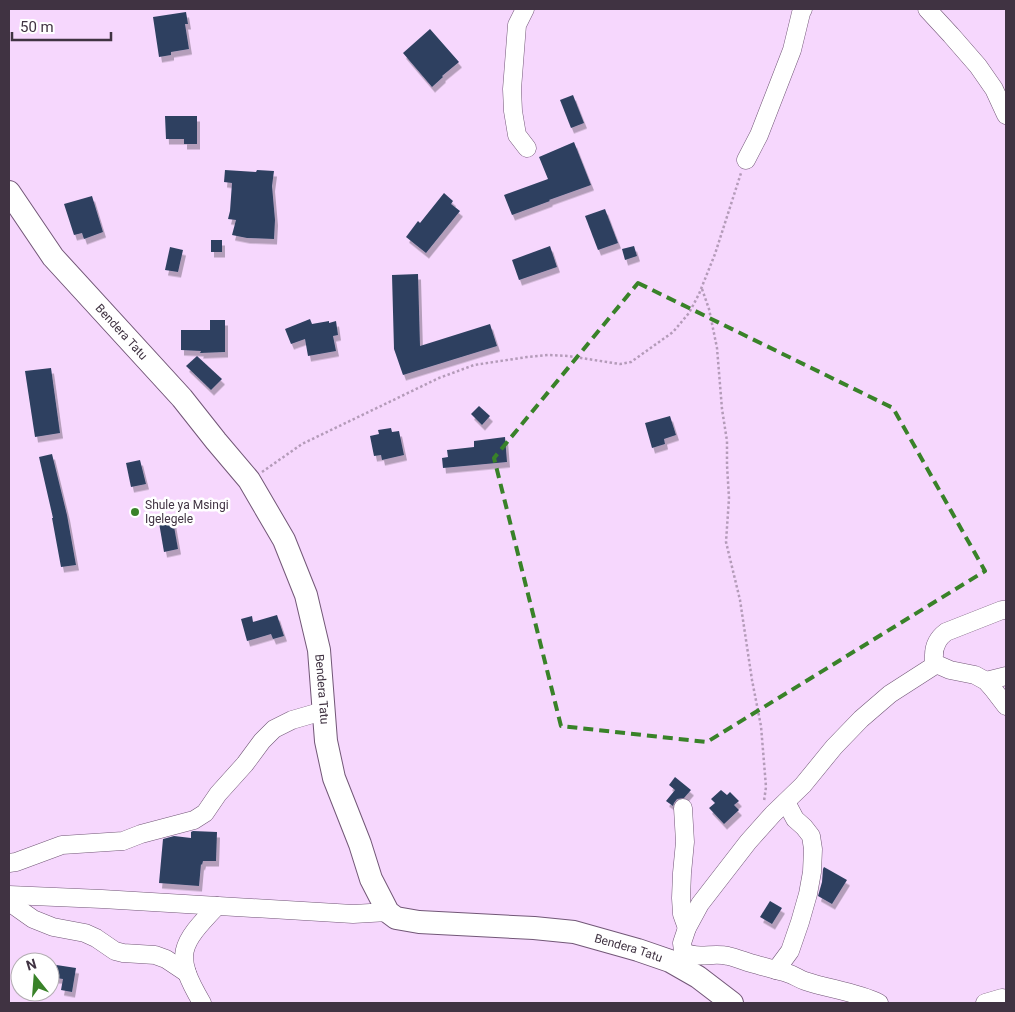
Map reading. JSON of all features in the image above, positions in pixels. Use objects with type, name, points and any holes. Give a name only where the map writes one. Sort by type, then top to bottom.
[{"type":"main road","name":"Bendera Tatu","points":[[9,192],[53,257],[161,374],[250,480],[284,540],[306,595],[319,650],[326,741],[334,778],[360,844],[371,879],[388,912],[396,918],[419,922],[574,932],[670,961],[698,977],[732,1003]]},
{"type":"street","points":[[525,9],[517,25],[512,89],[517,135],[527,148]]},
{"type":"street","points":[[746,160],[759,135],[792,50],[803,9]]},
{"type":"street","points":[[927,9],[978,66],[994,89],[1006,115]]},
{"type":"street","points":[[879,1003],[866,997],[838,991],[788,973],[728,956],[713,954],[696,956],[688,954],[683,951],[682,943],[687,928],[700,904],[748,842],[803,785],[834,747],[861,719],[890,694],[932,667],[939,637],[946,632],[1006,610]]},
{"type":"street","points":[[934,663],[950,670],[975,675],[994,689],[1006,706]]},
{"type":"street","points":[[986,682],[1006,676]]},
{"type":"street","points":[[9,864],[62,845],[123,840],[194,820],[205,813],[218,794],[274,729],[292,720],[323,711]]},
{"type":"street","points":[[776,970],[790,951],[808,894],[812,872],[813,849],[811,836],[795,819],[786,802]]},
{"type":"street","points":[[683,808],[685,842],[681,898],[682,914],[687,928]]},
{"type":"street","points":[[9,895],[353,914],[388,912]]},
{"type":"street","points":[[9,902],[33,919],[53,927],[85,933],[115,951],[155,954],[186,973]]},
{"type":"street","points":[[202,1003],[186,973],[184,950],[188,940],[197,928],[217,906]]},
{"type":"street","points":[[985,1003],[1002,997]]},
{"type":"path","points":[[250,480],[302,444],[439,378],[474,365],[527,357],[548,356],[568,356],[620,364],[631,362],[673,332],[689,313],[715,254],[746,160]]},
{"type":"path","points":[[701,287],[709,309],[717,348],[722,409],[728,441],[729,498],[726,542],[740,600],[746,646],[761,726],[766,787],[764,802]]},
{"type":"highlighted area","points":[[638,283],[893,408],[985,571],[707,742],[561,726],[494,458]]},
{"type":"building","points":[[186,12],[188,24],[185,24],[189,49],[171,52],[171,55],[159,57],[153,17]]},
{"type":"building","points":[[430,29],[459,62],[432,87],[403,53]]},
{"type":"building","points":[[573,95],[584,123],[571,128],[560,100]]},
{"type":"building","points":[[165,116],[197,116],[197,144],[184,144],[184,139],[166,139]]},
{"type":"building","points":[[574,142],[591,185],[512,215],[504,195],[548,179],[539,157]]},
{"type":"building","points":[[225,170],[274,171],[272,186],[275,220],[274,239],[247,238],[232,235],[236,220],[228,219],[232,183],[224,182]]},
{"type":"building","points":[[444,193],[453,201],[451,204],[460,211],[426,253],[406,237]]},
{"type":"building","points":[[92,196],[103,232],[84,239],[82,233],[74,235],[64,204]]},
{"type":"building","points":[[605,209],[618,243],[598,250],[585,216]]},
{"type":"building","points":[[211,240],[222,240],[222,252],[211,252]]},
{"type":"building","points":[[550,246],[557,267],[519,280],[512,260]]},
{"type":"building","points":[[634,246],[637,256],[625,260],[622,249]]},
{"type":"building","points":[[170,247],[183,250],[178,272],[165,270]]},
{"type":"building","points":[[418,274],[420,346],[490,324],[497,346],[403,375],[394,349],[392,275]]},
{"type":"building","points":[[310,319],[312,324],[336,321],[338,335],[333,336],[336,351],[308,356],[305,339],[291,344],[285,329]]},
{"type":"building","points":[[210,320],[225,320],[225,352],[200,353],[201,351],[181,350],[181,330],[210,330]]},
{"type":"building","points":[[197,356],[222,379],[211,390],[186,366]]},
{"type":"building","points":[[51,368],[60,433],[35,437],[25,371]]},
{"type":"building","points":[[479,406],[490,416],[482,425],[471,414]]},
{"type":"building","points":[[670,416],[676,435],[664,439],[665,444],[652,448],[645,423]]},
{"type":"building","points":[[391,428],[392,432],[399,431],[404,455],[382,460],[381,455],[374,456],[370,436],[379,434],[378,430]]},
{"type":"building","points":[[505,437],[507,462],[443,468],[442,458],[448,457],[447,450],[474,447],[474,441]]},
{"type":"building","points":[[52,454],[67,515],[76,565],[61,567],[53,518],[39,457]]},
{"type":"building","points":[[140,460],[146,484],[131,487],[126,463]]},
{"type":"building","points":[[172,515],[178,549],[164,552],[158,517]]},
{"type":"building","points":[[277,615],[284,636],[273,639],[271,634],[247,641],[241,619],[252,616],[253,622]]},
{"type":"building","points":[[675,777],[691,790],[684,798],[677,799],[673,806],[666,801],[675,790],[669,785]]},
{"type":"building","points":[[721,790],[727,795],[730,792],[739,801],[734,805],[739,810],[724,824],[709,808],[715,803],[711,799]]},
{"type":"building","points":[[191,832],[217,832],[216,861],[203,861],[201,864],[199,886],[159,883],[163,839],[174,836],[191,838]]},
{"type":"building","points":[[824,867],[847,880],[832,904],[818,896]]},
{"type":"building","points":[[770,901],[782,908],[772,924],[760,917]]},
{"type":"building","points":[[60,966],[76,968],[72,992],[61,990],[63,979],[60,979]]},
{"type":"place","name":"Shule ya Msingi Igelegele","points":[[135,512]]}]
